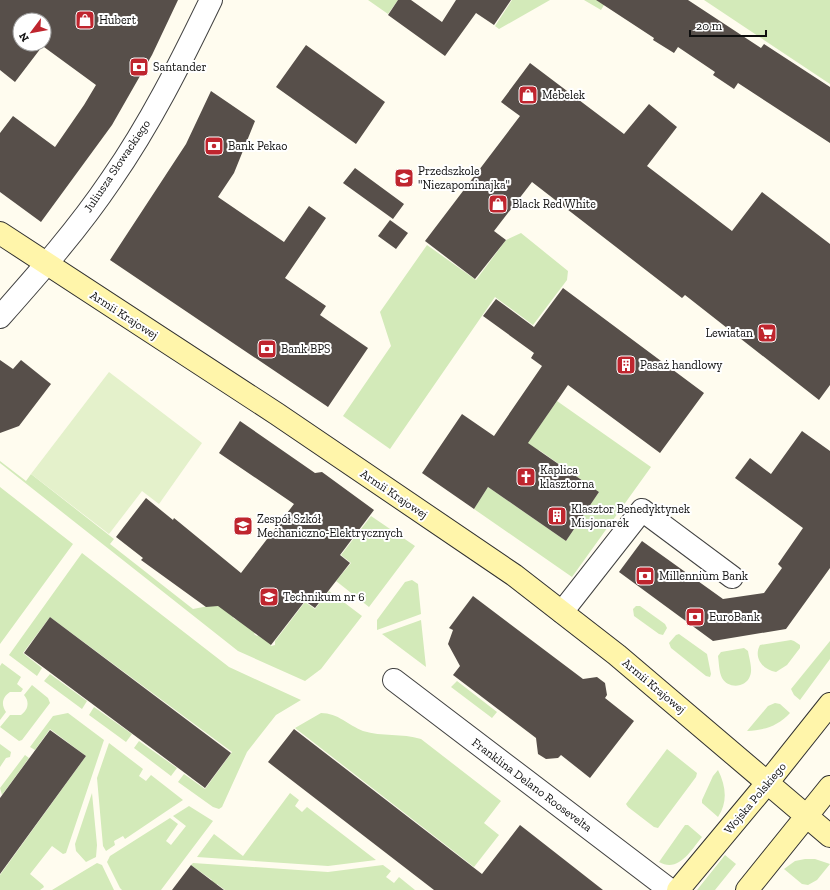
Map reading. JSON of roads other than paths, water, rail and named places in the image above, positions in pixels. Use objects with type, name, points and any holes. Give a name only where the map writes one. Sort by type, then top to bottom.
[{"type":"street","name":"Juliusza Słowackiego","points":[[0,317],[46,264],[110,181],[161,100],[211,0]]},
{"type":"street","name":"Armii Krajowej","points":[[0,233],[277,414],[514,575],[617,655],[830,836]]},
{"type":"street","points":[[562,612],[642,510],[732,577]]},
{"type":"street","name":"Franklina Delano Roosevelta","points":[[394,680],[670,890]]},
{"type":"street","name":"Wojska Polskiego","points":[[678,890],[768,782],[830,704]]},
{"type":"street","points":[[747,890],[830,787]]},
{"type":"place","name":"Hubert","points":[[85,20]]},
{"type":"place","name":"Santander","points":[[139,67]]},
{"type":"place","name":"Mebelek","points":[[528,95]]},
{"type":"place","name":"Bank Pekao","points":[[214,146]]},
{"type":"place","name":"Przedszkole \"Niezapominajka\"","points":[[404,178]]},
{"type":"place","name":"Black Red White","points":[[498,204]]},
{"type":"place","name":"Lewiatan","points":[[767,333]]},
{"type":"place","name":"Bank BPS","points":[[267,349]]},
{"type":"place","name":"Pasaż handlowy","points":[[626,365]]},
{"type":"place","name":"Kaplica klasztorna","points":[[526,477]]},
{"type":"place","name":"Klasztor Benedyktynek Misjonarek","points":[[557,516]]},
{"type":"place","name":"Zespół Szkół Mechaniczno-Elektrycznych","points":[[243,526]]},
{"type":"place","name":"Millennium Bank","points":[[645,576]]},
{"type":"place","name":"Technikum nr 6","points":[[269,597]]},
{"type":"place","name":"EuroBank","points":[[695,617]]}]
